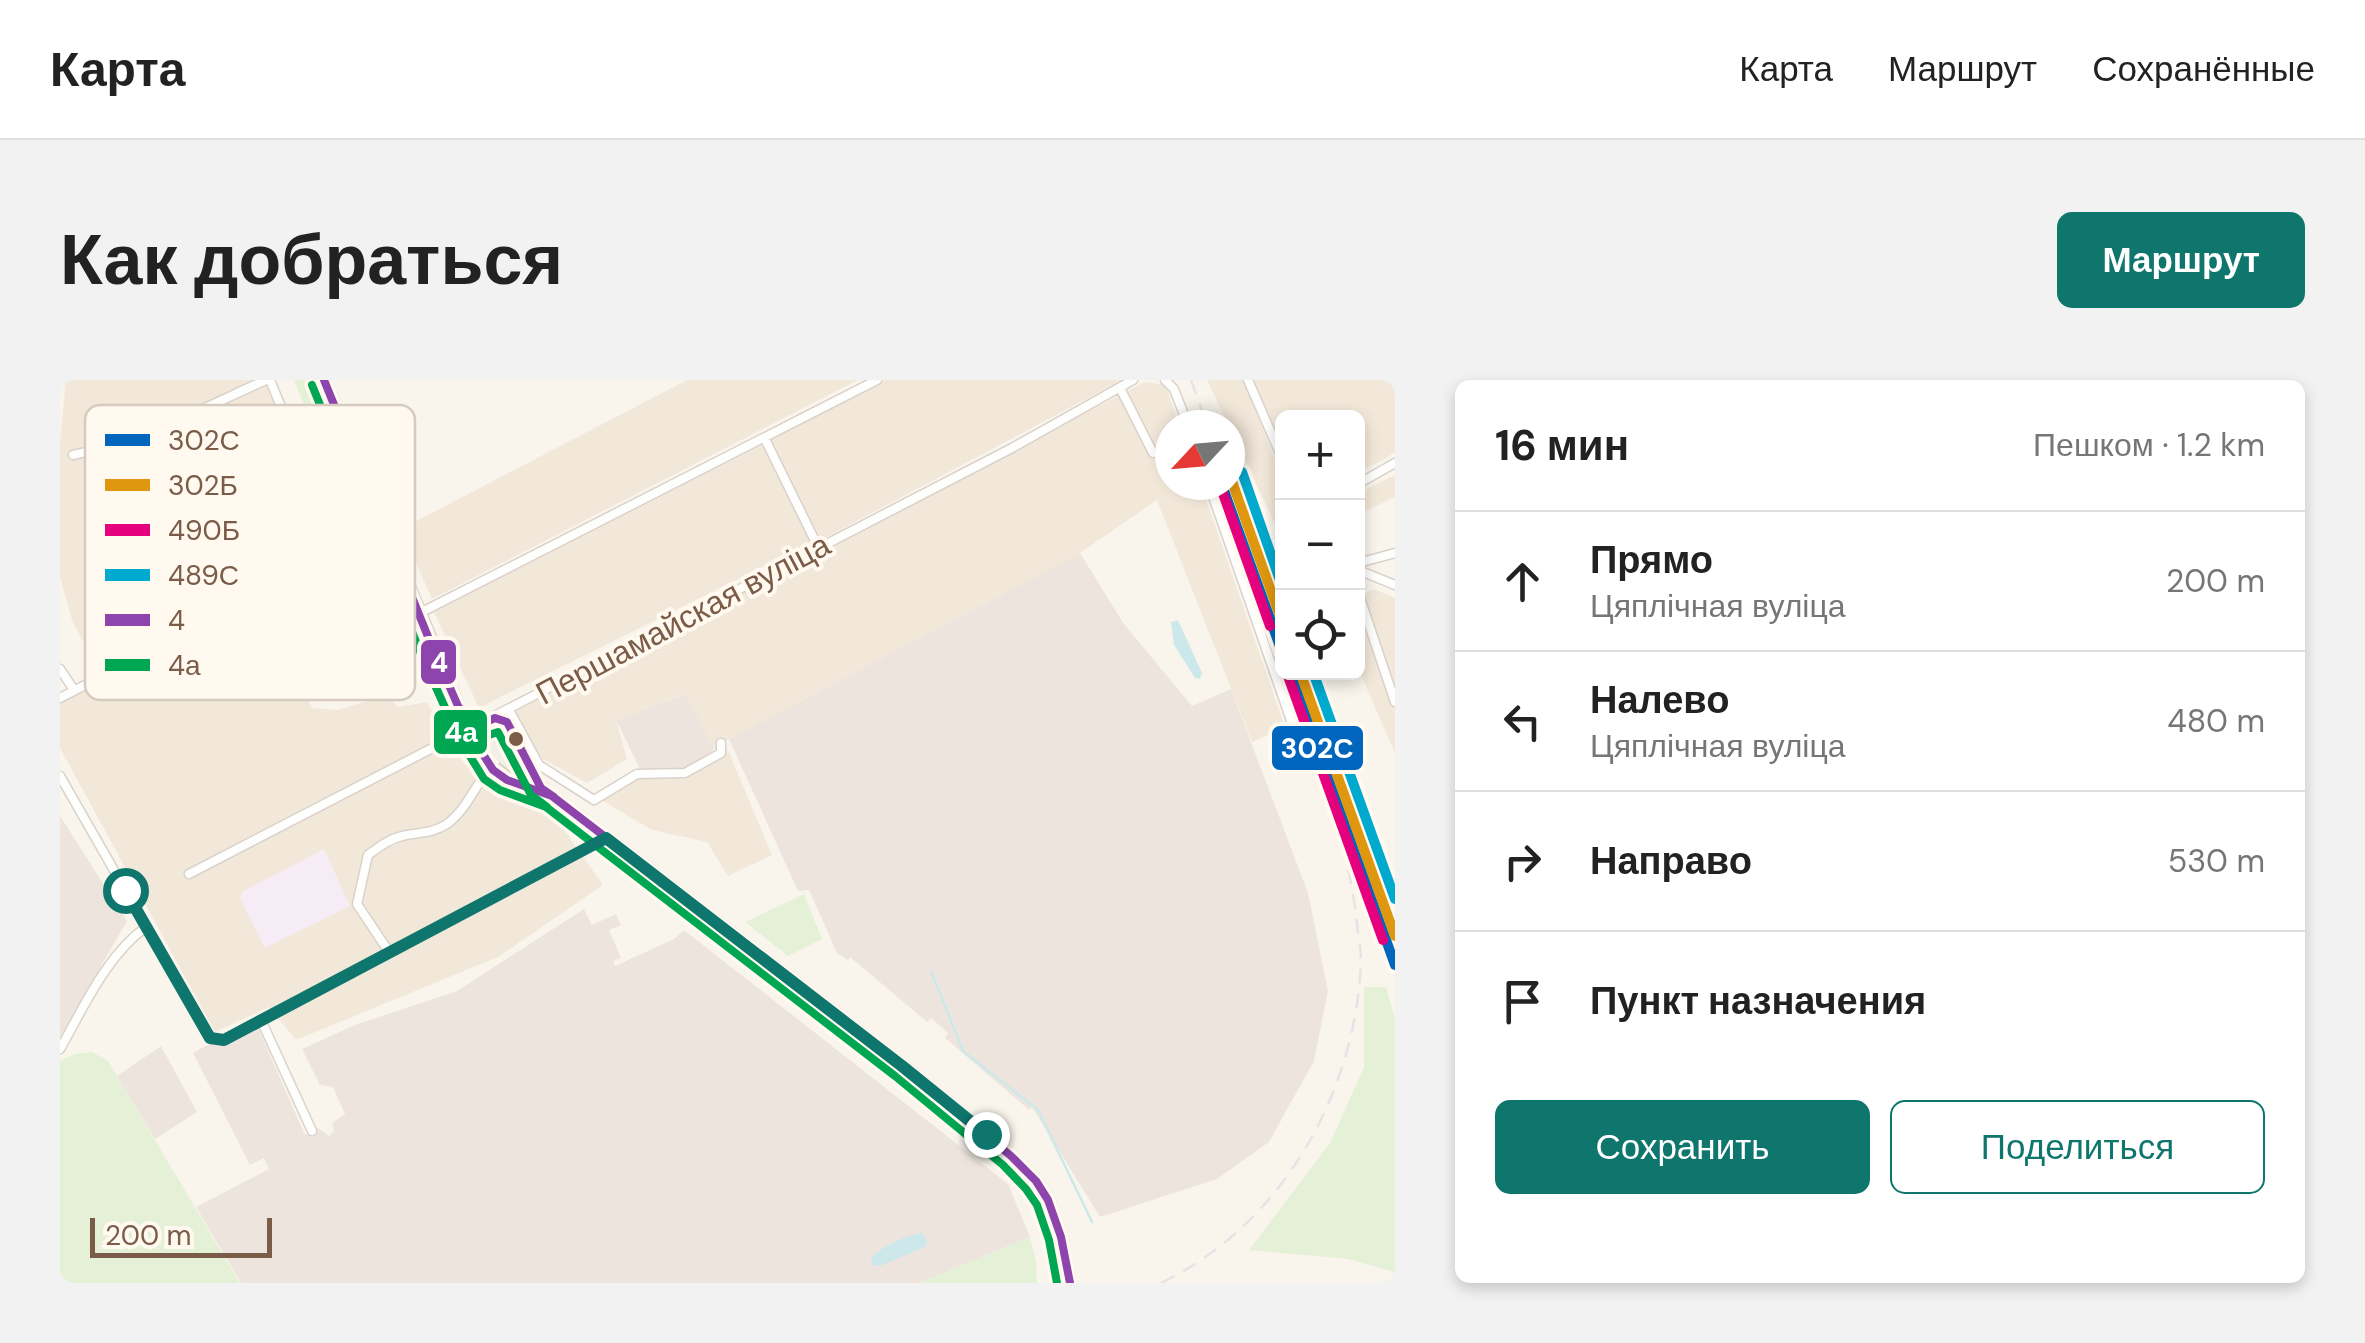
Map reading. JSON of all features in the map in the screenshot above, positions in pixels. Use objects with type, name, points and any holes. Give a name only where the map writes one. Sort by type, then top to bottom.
[{"type":"main road","points":[[324,380],[334,405]]},
{"type":"main road","points":[[415,607],[458,706],[472,728],[500,756],[902,1066],[1024,1168],[1036,1181],[1056,1220],[1070,1283]]},
{"type":"street","points":[[211,405],[268,380],[279,405]]},
{"type":"street","points":[[418,614],[877,380]]},
{"type":"street","name":"Першамайская вуліца","points":[[190,874],[1012,448],[1133,380]]},
{"type":"street","points":[[1165,380],[1174,389],[1182,410]]},
{"type":"street","points":[[1248,380],[1275,442]]},
{"type":"street","points":[[1120,388],[1153,453]]},
{"type":"street","points":[[764,439],[818,547]]},
{"type":"street","points":[[73,455],[85,453]]},
{"type":"street","points":[[1365,480],[1395,463]]},
{"type":"street","points":[[1214,500],[1295,732]]},
{"type":"street","points":[[1365,564],[1395,552]]},
{"type":"street","points":[[1365,570],[1395,585]]},
{"type":"street","points":[[1365,612],[1395,702]]},
{"type":"street","points":[[60,668],[74,690]]},
{"type":"street","points":[[60,698],[85,684]]},
{"type":"street","points":[[509,710],[539,765],[594,800],[637,774],[685,772],[721,754],[721,743]]},
{"type":"street","points":[[389,952],[356,904],[368,855],[387,842],[434,831],[448,822],[465,808],[490,765],[500,756]]},
{"type":"street","points":[[60,776],[210,1038],[224,1040],[606,838]]},
{"type":"street","points":[[60,1049],[130,938],[146,927]]},
{"type":"street","points":[[261,1020],[312,1132]]},
{"type":"shaded area","points":[[66,380],[264,380],[275,405],[85,405],[85,645],[72,620],[60,577],[60,442]]},
{"type":"shaded area","points":[[687,380],[858,380],[432,599],[415,561],[415,522]]},
{"type":"shaded area","points":[[884,380],[1122,380],[817,542],[767,441]]},
{"type":"shaded area","points":[[1207,380],[1243,380],[1275,459],[1275,524],[1245,461],[1245,410],[1221,410]]},
{"type":"shaded area","points":[[1252,380],[1395,380],[1395,452],[1365,469],[1365,410],[1275,410],[1275,430]]},
{"type":"shaded area","points":[[1145,382],[1166,385],[1174,410],[1155,410],[1157,500],[1080,553],[714,749],[685,694],[616,720],[627,759],[587,783],[543,759],[513,712]]},
{"type":"shaded area","points":[[764,444],[813,542],[479,708],[434,612]]},
{"type":"shaded area","points":[[1395,475],[1395,497],[1365,512],[1365,490]]},
{"type":"shaded area","points":[[1157,500],[1206,500],[1285,727],[1252,742]]},
{"type":"shaded area","points":[[1080,553],[1124,624],[1192,706],[1231,689],[1308,893],[1328,991],[1314,1061],[1269,1142],[1217,1179],[1100,1217],[1032,1107],[1029,1110],[945,1038],[948,1033],[931,1018],[927,1022],[850,957],[848,960],[837,953],[809,890],[798,891],[729,739]]},
{"type":"shaded area","points":[[1374,589],[1395,598],[1395,753],[1363,680],[1365,594]]},
{"type":"shaded area","points":[[85,688],[85,700],[308,700],[312,708],[338,710],[370,700],[391,700],[398,707],[427,702],[463,763],[557,820],[603,885],[498,957],[296,1040],[269,1007],[215,1032],[60,748],[60,701]]},
{"type":"shaded area","points":[[686,694],[714,749],[710,756],[679,771],[641,771],[616,720]]},
{"type":"shaded area","points":[[728,750],[772,855],[728,876],[707,842],[652,830],[601,800],[640,774],[676,777]]},
{"type":"shaded area","points":[[60,816],[127,921],[60,1037]]},
{"type":"shaded area","points":[[324,849],[350,906],[265,948],[240,898],[242,892]]},
{"type":"shaded area","points":[[584,909],[592,925],[616,914],[621,925],[609,930],[621,958],[613,961],[615,966],[674,939],[684,930],[1008,1184],[1030,1237],[920,1283],[241,1283],[196,1207],[269,1169],[264,1158],[250,1165],[193,1053],[254,1019],[305,1135],[318,1128],[329,1136],[334,1131],[332,1123],[345,1114],[333,1087],[320,1085],[302,1049],[355,1025],[457,991]]},
{"type":"shaded area","points":[[161,1046],[197,1112],[155,1139],[117,1076]]},
{"type":"green space","points":[[294,380],[305,380],[315,405],[304,405]]},
{"type":"green space","points":[[804,894],[822,939],[788,956],[745,922]]},
{"type":"green space","points":[[1364,987],[1386,987],[1395,1019],[1395,1272],[1348,1259],[1249,1250],[1330,1143],[1364,1067]]},
{"type":"green space","points":[[92,1052],[108,1061],[240,1283],[60,1283],[60,1061]]},
{"type":"green space","points":[[1030,1237],[1037,1283],[920,1283]]},
{"type":"water","points":[[1178,620],[1202,673],[1200,679],[1195,678],[1174,645],[1171,622]]},
{"type":"water","points":[[921,1233],[927,1243],[923,1248],[880,1266],[872,1265],[871,1258],[881,1249]]},
{"type":"waterway","points":[[931,971],[963,1051],[1038,1110],[1092,1222]]},
{"type":"railway","points":[[1191,380],[1202,410]]},
{"type":"railway","points":[[1233,500],[1275,616]]},
{"type":"railway","points":[[1298,680],[1322,748]]},
{"type":"railway","points":[[1161,1283],[1204,1258],[1243,1227],[1276,1190],[1304,1150],[1345,1059],[1356,1010],[1361,951],[1344,853],[1313,737]]},
{"type":"railway","points":[[1351,828],[1395,952]]},
{"type":"transit line","name":"4","points":[[324,380],[334,405]]},
{"type":"transit line","name":"4а","points":[[312,385],[320,405]]},
{"type":"transit line","name":"489С","points":[[1245,481],[1275,566]]},
{"type":"transit line","name":"490Б","points":[[1225,500],[1270,626]]},
{"type":"transit line","name":"302С","points":[[1227,500],[1275,633]]},
{"type":"transit line","name":"302Б","points":[[1239,500],[1275,602]]},
{"type":"transit line","name":"4","points":[[415,605],[458,706],[493,770],[507,780],[552,796],[903,1066],[1011,1156],[1036,1181],[1048,1200],[1061,1237],[1070,1283]]},
{"type":"transit line","name":"4а","points":[[415,639],[447,712],[484,779],[500,790],[546,807],[895,1076],[1003,1165],[1037,1205],[1057,1283]]},
{"type":"transit line","name":"490Б","points":[[1289,680],[1383,940]]},
{"type":"transit line","name":"302С","points":[[1293,680],[1395,965]]},
{"type":"transit line","name":"302Б","points":[[1303,680],[1395,936]]},
{"type":"transit line","name":"489С","points":[[1316,680],[1395,899]]},
{"type":"transit line","name":"4","points":[[472,728],[495,718],[507,722],[541,788],[554,797]]},
{"type":"transit line","name":"4а","points":[[477,739],[498,732],[531,795],[547,807]]},
{"type":"route","points":[[125,890],[210,1038],[224,1040],[606,838],[986,1134]]}]
